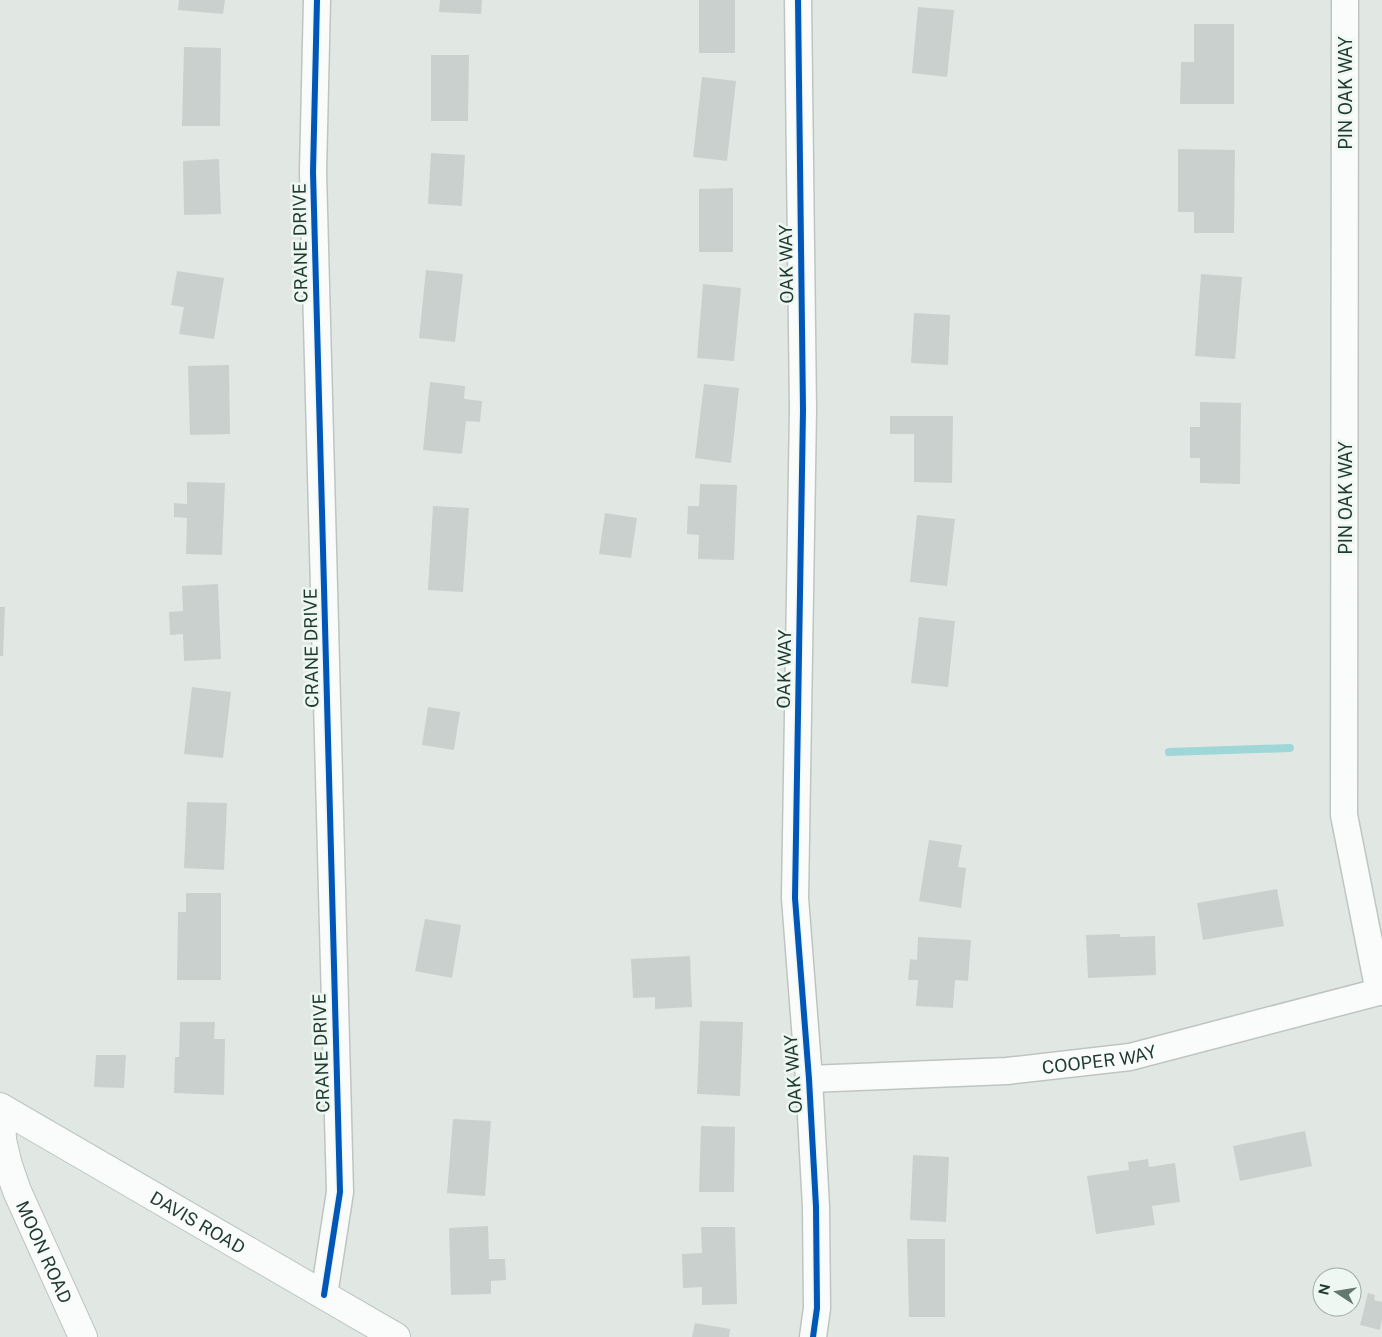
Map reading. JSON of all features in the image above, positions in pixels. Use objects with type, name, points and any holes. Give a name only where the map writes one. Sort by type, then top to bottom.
[{"type":"street","name":"CRANE DRIVE","points":[[317,0],[313,172],[340,1192],[324,1295]]},
{"type":"street","name":"OAK WAY","points":[[798,0],[803,410],[794,898],[809,1079],[816,1207],[817,1308],[813,1337]]},
{"type":"street","name":"PIN OAK WAY","points":[[1345,0],[1344,815],[1381,991]]},
{"type":"street","name":"COOPER WAY","points":[[809,1079],[1007,1071],[1130,1057],[1381,991]]},
{"type":"street","name":"DAVIS ROAD","points":[[0,1108],[396,1337]]},
{"type":"street","name":"MOON ROAD","points":[[0,1108],[2,1140],[17,1191],[83,1337]]},
{"type":"building","points":[[179,0],[225,0],[223,14],[178,10]]},
{"type":"building","points":[[440,0],[482,0],[481,14],[439,12]]},
{"type":"building","points":[[699,0],[735,0],[735,53],[699,53]]},
{"type":"building","points":[[918,7],[954,10],[947,77],[912,73]]},
{"type":"building","points":[[1194,24],[1234,24],[1234,104],[1180,104],[1181,62],[1194,62]]},
{"type":"building","points":[[184,47],[221,48],[220,126],[182,126]]},
{"type":"building","points":[[431,55],[469,55],[468,121],[431,121]]},
{"type":"building","points":[[702,77],[736,81],[727,161],[693,157]]},
{"type":"building","points":[[1178,149],[1235,150],[1234,233],[1194,233],[1194,212],[1178,212]]},
{"type":"building","points":[[431,153],[465,155],[462,206],[428,204]]},
{"type":"building","points":[[219,159],[221,214],[184,215],[183,161]]},
{"type":"building","points":[[733,188],[733,252],[699,252],[699,189]]},
{"type":"building","points":[[426,270],[463,274],[455,342],[419,338]]},
{"type":"building","points":[[177,271],[224,278],[214,339],[179,334],[184,307],[171,305]]},
{"type":"building","points":[[1201,274],[1242,277],[1235,359],[1195,356]]},
{"type":"building","points":[[703,284],[741,288],[734,361],[697,358]]},
{"type":"building","points":[[914,313],[950,315],[948,365],[911,363]]},
{"type":"building","points":[[229,365],[230,434],[190,435],[188,366]]},
{"type":"building","points":[[430,382],[465,386],[464,399],[482,401],[480,422],[466,421],[462,454],[423,450]]},
{"type":"building","points":[[704,384],[739,388],[731,463],[695,458]]},
{"type":"building","points":[[1200,402],[1241,403],[1240,484],[1200,483],[1200,458],[1190,458],[1190,427],[1200,427]]},
{"type":"building","points":[[890,416],[953,416],[952,483],[914,482],[914,434],[890,434]]},
{"type":"building","points":[[187,482],[225,483],[222,555],[186,554],[187,518],[174,517],[174,503],[187,504]]},
{"type":"building","points":[[700,484],[737,485],[734,560],[698,559],[699,535],[687,534],[688,506],[699,506]]},
{"type":"building","points":[[433,506],[469,508],[463,592],[428,590]]},
{"type":"building","points":[[605,513],[637,518],[631,558],[599,554]]},
{"type":"building","points":[[917,515],[955,519],[947,586],[910,582]]},
{"type":"building","points":[[218,584],[221,659],[184,661],[183,634],[170,635],[169,612],[183,611],[182,586]]},
{"type":"building","points":[[0,607],[5,607],[3,656],[0,656]]},
{"type":"building","points":[[919,617],[955,621],[948,687],[911,683]]},
{"type":"building","points":[[192,687],[231,692],[223,758],[184,754]]},
{"type":"building","points":[[428,707],[460,712],[454,750],[422,745]]},
{"type":"building","points":[[187,802],[227,803],[224,870],[184,868]]},
{"type":"building","points":[[929,840],[962,845],[958,867],[966,868],[961,908],[919,901]]},
{"type":"building","points":[[1277,889],[1284,926],[1203,940],[1197,903]]},
{"type":"building","points":[[186,893],[221,893],[221,980],[177,980],[178,912],[186,912]]},
{"type":"building","points":[[425,919],[461,925],[452,978],[415,971]]},
{"type":"building","points":[[1120,934],[1120,937],[1155,936],[1156,975],[1088,978],[1086,935]]},
{"type":"building","points":[[918,937],[971,940],[968,981],[955,980],[953,1008],[916,1006],[918,980],[908,980],[910,959],[917,960]]},
{"type":"building","points":[[690,956],[692,1007],[655,1009],[655,997],[633,998],[631,959]]},
{"type":"building","points":[[700,1021],[743,1022],[740,1096],[697,1094]]},
{"type":"building","points":[[180,1022],[215,1022],[214,1039],[225,1039],[224,1095],[174,1093],[175,1057],[179,1057]]},
{"type":"building","points":[[96,1055],[126,1055],[124,1088],[94,1087]]},
{"type":"building","points":[[453,1119],[491,1121],[485,1196],[447,1193]]},
{"type":"building","points":[[701,1126],[735,1127],[734,1192],[699,1192]]},
{"type":"building","points":[[1305,1131],[1312,1166],[1240,1181],[1233,1146]]},
{"type":"building","points":[[913,1155],[949,1157],[946,1222],[910,1220]]},
{"type":"building","points":[[1148,1159],[1149,1167],[1175,1163],[1180,1202],[1152,1206],[1155,1225],[1096,1234],[1087,1176],[1129,1170],[1128,1162]]},
{"type":"building","points":[[488,1226],[489,1259],[505,1259],[506,1280],[491,1281],[491,1294],[451,1295],[449,1228]]},
{"type":"building","points":[[701,1227],[735,1227],[737,1304],[702,1305],[702,1287],[683,1288],[682,1254],[702,1253]]},
{"type":"building","points":[[907,1239],[945,1239],[945,1317],[909,1317]]},
{"type":"building","points":[[1368,1293],[1375,1295],[1374,1300],[1382,1302],[1380,1330],[1360,1325]]},
{"type":"building","points":[[695,1323],[730,1329],[729,1337],[692,1337]]},
{"type":"waterway","points":[[1169,752],[1290,748]]},
{"type":"cycle path","points":[[317,0],[313,172],[340,1192],[324,1295]]},
{"type":"cycle path","points":[[798,0],[803,410],[795,898],[809,1079],[816,1207],[817,1308],[813,1337]]}]
